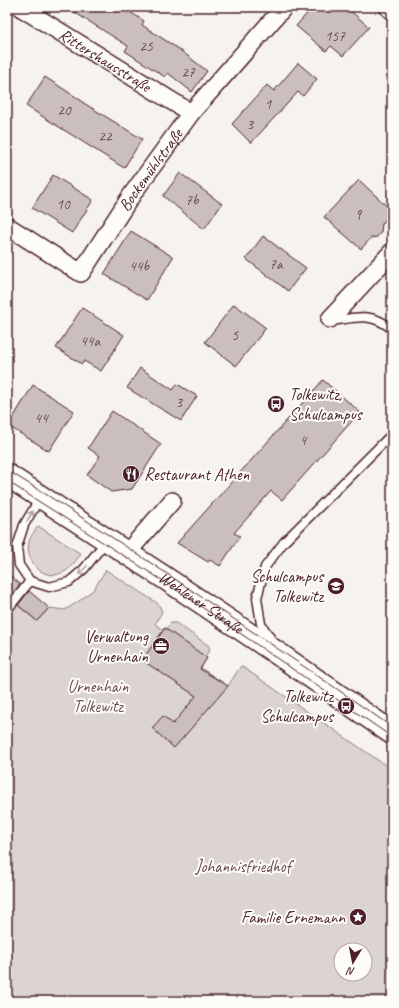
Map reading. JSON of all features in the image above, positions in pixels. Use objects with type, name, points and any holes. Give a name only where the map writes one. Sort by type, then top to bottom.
[{"type":"main road","name":"Wehlener Straße","points":[[7,475],[108,540],[280,655],[392,733]]},
{"type":"street","name":"Rittershausstraße","points":[[20,7],[191,113]]},
{"type":"street","name":"Bockemühlstraße","points":[[7,226],[81,273],[133,193],[191,113],[284,7]]},
{"type":"street","points":[[388,7],[392,11]]},
{"type":"street","points":[[328,321],[392,252]]},
{"type":"street","points":[[127,553],[172,501]]},
{"type":"lane","points":[[328,321],[365,316],[385,323],[392,329]]},
{"type":"lane","points":[[280,655],[261,624],[257,598],[265,567],[284,542],[392,434]]},
{"type":"lane","points":[[41,497],[24,525],[17,547],[20,565],[30,581],[49,587],[69,582],[84,569],[108,540]]},
{"type":"lane","points":[[7,610],[30,581]]},
{"type":"green space","points":[[38,526],[81,554],[73,565],[65,572],[55,575],[48,574],[36,568],[32,562],[28,549],[29,542]]},
{"type":"green space","name":"Johannisfriedhof","points":[[106,570],[157,603],[162,612],[155,624],[163,630],[164,628],[166,629],[171,623],[176,623],[208,645],[210,650],[205,656],[207,658],[201,668],[228,686],[241,666],[385,765],[392,766],[392,1001],[7,1001],[7,597],[37,621],[49,608],[65,610],[93,590]]},
{"type":"building","points":[[66,7],[122,7],[144,21],[142,25],[180,50],[207,71],[192,92],[168,73],[165,77],[125,51],[128,46]]},
{"type":"building","points":[[313,7],[346,7],[369,27],[343,56],[331,46],[326,51],[296,26]]},
{"type":"building","points":[[298,63],[317,79],[303,96],[298,92],[251,143],[232,124],[267,85],[274,91]]},
{"type":"building","points":[[45,77],[142,139],[124,168],[26,106]]},
{"type":"building","points":[[180,173],[222,204],[204,229],[163,196]]},
{"type":"building","points":[[53,175],[93,200],[72,233],[32,208]]},
{"type":"building","points":[[359,180],[392,211],[382,224],[381,232],[377,237],[371,238],[361,249],[324,217]]},
{"type":"building","points":[[131,231],[173,257],[147,300],[104,274]]},
{"type":"building","points":[[263,236],[306,268],[288,291],[246,259]]},
{"type":"building","points":[[234,304],[266,328],[236,366],[205,342]]},
{"type":"building","points":[[82,308],[124,335],[101,371],[84,361],[82,364],[56,348]]},
{"type":"building","points":[[140,368],[173,390],[177,384],[197,396],[181,421],[127,388]]},
{"type":"building","points":[[323,380],[360,412],[282,500],[271,491],[234,533],[240,536],[220,566],[210,560],[208,562],[177,543]]},
{"type":"building","points":[[33,385],[74,411],[49,451],[8,426]]},
{"type":"building","points":[[112,411],[161,444],[132,489],[111,492],[87,475],[100,456],[88,448]]},
{"type":"building","points":[[7,573],[20,584],[9,598],[7,596]]},
{"type":"building","points":[[29,591],[49,608],[37,621],[18,605]]},
{"type":"building","points":[[165,628],[207,658],[200,669],[228,686],[174,748],[152,728],[163,716],[173,724],[196,696],[142,660]]},
{"type":"tram line","points":[[7,470],[172,577],[392,727]]},
{"type":"tram line","points":[[7,481],[171,586],[392,737]]},
{"type":"place","name":"Tolkewitz, Schulcampus","points":[[276,404]]},
{"type":"place","name":"Restaurant Athen","points":[[131,474]]},
{"type":"place","name":"Schulcampus Tolkewitz","points":[[336,586]]},
{"type":"place","name":"Verwaltung Urnenhain","points":[[161,646]]},
{"type":"place","name":"Tolkewitz Schulcampus","points":[[346,706]]},
{"type":"place","name":"Familie Ernemann","points":[[358,917]]},
{"type":"park label","name":"Urnenhain Tolkewitz","points":[[98,696]]}]
